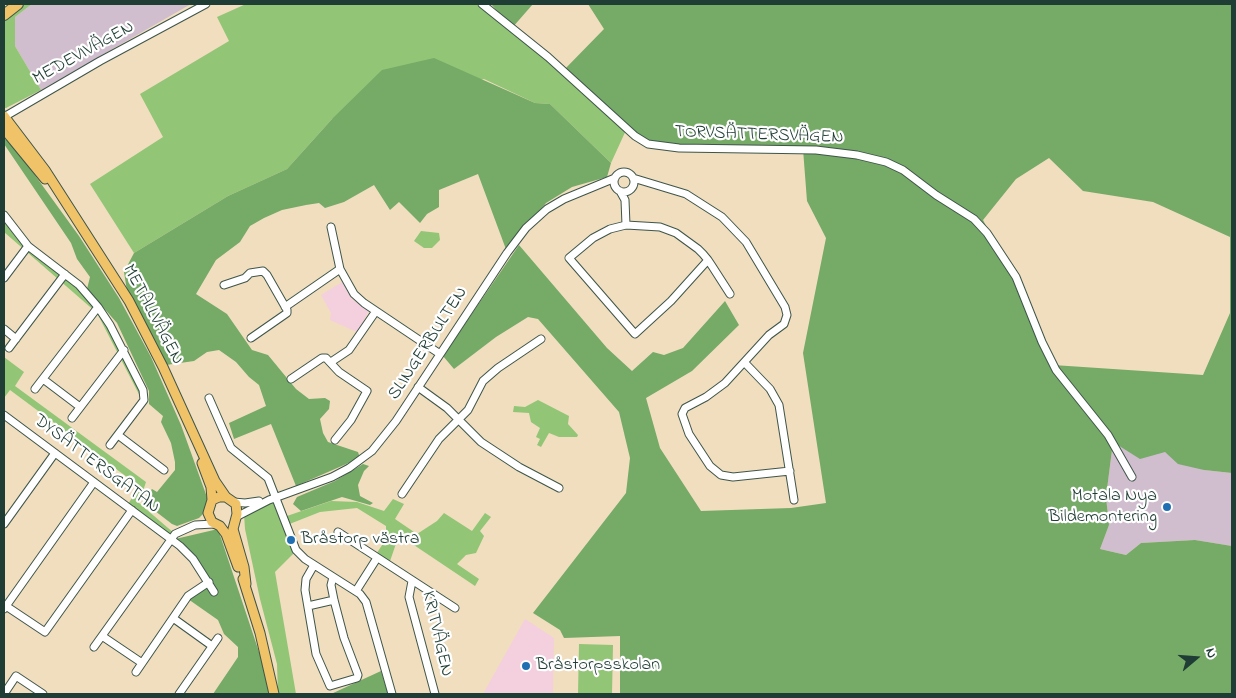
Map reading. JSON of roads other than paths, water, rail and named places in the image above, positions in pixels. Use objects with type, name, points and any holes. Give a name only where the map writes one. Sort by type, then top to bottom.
[{"type":"highway","points":[[4,15],[18,4]]},
{"type":"main road","name":"METALLVÄGEN","points":[[4,117],[29,147],[128,301],[163,368],[199,448],[237,511],[233,534],[244,567],[246,584]]},
{"type":"main road","name":"METALLVÄGEN","points":[[4,129],[66,204]]},
{"type":"main road","name":"METALLVÄGEN","points":[[199,448],[204,470],[211,487],[212,500]]},
{"type":"main road","points":[[208,513],[212,500],[219,497],[230,499]]},
{"type":"main road","name":"METALLVÄGEN","points":[[208,513],[228,538],[246,584],[274,694]]},
{"type":"main road","points":[[217,525],[229,525],[235,519]]},
{"type":"street","name":"MEDEVIVÄGEN","points":[[4,117],[100,61],[206,4]]},
{"type":"street","name":"TORVSÄTTERSVÄGEN","points":[[482,4],[548,57],[636,136],[648,144],[679,148],[816,150],[857,155],[903,170],[936,195],[974,218],[1016,277],[1042,342],[1056,370],[1108,435],[1132,477]]},
{"type":"street","points":[[626,225],[625,200],[618,189],[615,178],[624,172],[647,184],[686,194],[722,217],[746,242],[782,302],[787,312],[786,322],[769,335],[745,363],[719,388],[684,409],[682,414],[687,430],[710,466],[721,475],[733,477],[790,471]]},
{"type":"street","name":"SLINGERBULTEN","points":[[230,499],[245,504],[272,498],[332,477],[357,463],[388,433],[526,228],[547,209],[564,199],[615,178]]},
{"type":"street","points":[[625,200],[631,189],[633,178]]},
{"type":"street","points":[[618,189],[631,189],[647,184]]},
{"type":"street","name":"SLINGERBULTEN","points":[[598,186],[618,189]]},
{"type":"street","points":[[4,215],[28,246],[65,274],[98,307],[124,350],[145,395],[142,403],[110,445]]},
{"type":"street","points":[[708,260],[671,302],[635,334],[568,258],[598,235],[626,225],[651,226],[676,233],[691,243],[708,260],[730,294]]},
{"type":"street","points":[[331,227],[340,269],[354,294],[440,354]]},
{"type":"street","points":[[4,278],[28,246]]},
{"type":"street","points":[[285,307],[340,269]]},
{"type":"street","points":[[224,286],[246,278],[250,274],[263,271],[285,307],[287,313],[251,338]]},
{"type":"street","points":[[9,348],[65,274]]},
{"type":"street","points":[[35,389],[98,307]]},
{"type":"street","points":[[332,362],[349,350],[376,311]]},
{"type":"street","points":[[4,329],[16,338]]},
{"type":"street","points":[[402,494],[439,440],[468,410],[478,388],[489,375],[541,339]]},
{"type":"street","points":[[72,418],[124,350]]},
{"type":"street","points":[[291,380],[322,358],[326,358],[332,362],[338,372],[367,390],[351,420],[335,440]]},
{"type":"street","points":[[745,363],[770,389],[779,405],[794,500]]},
{"type":"street","points":[[43,379],[80,407]]},
{"type":"street","points":[[418,388],[441,402],[474,437],[488,447],[559,488]]},
{"type":"street","points":[[209,398],[231,448],[265,475],[272,498],[296,550],[314,565],[364,599],[369,608],[392,694]]},
{"type":"street","name":"DYSÄTTERSGATAN","points":[[4,415],[171,540],[193,559],[214,592]]},
{"type":"street","points":[[118,434],[164,470]]},
{"type":"street","points":[[4,524],[55,453]]},
{"type":"street","points":[[94,482],[5,607],[45,632],[132,510]]},
{"type":"street","name":"SLINGERBULTEN","points":[[235,519],[272,498]]},
{"type":"street","points":[[94,647],[171,540],[177,533],[195,525],[208,513]]},
{"type":"street","points":[[195,525],[217,525]]},
{"type":"street","name":"KRITVÄGEN","points":[[338,532],[455,608]]},
{"type":"street","points":[[356,592],[377,558]]},
{"type":"street","points":[[314,565],[305,584],[316,654],[330,686],[356,678],[358,675],[344,638],[334,600],[331,585],[333,577]]},
{"type":"street","name":"KRITVÄGEN","points":[[412,581],[409,597],[435,694]]},
{"type":"street","points":[[136,672],[188,596],[209,582]]},
{"type":"street","points":[[308,606],[334,600]]},
{"type":"street","points":[[173,618],[212,646]]},
{"type":"street","points":[[102,636],[142,663]]},
{"type":"street","points":[[179,694],[218,638]]},
{"type":"street","points":[[4,694],[16,676],[43,694]]},
{"type":"place","name":"Motala Nya Bildemontering","points":[[1167,507]]},
{"type":"place","name":"Bråstorp västra","points":[[291,540]]},
{"type":"place","name":"Bråstorpsskolan","points":[[526,666]]}]
